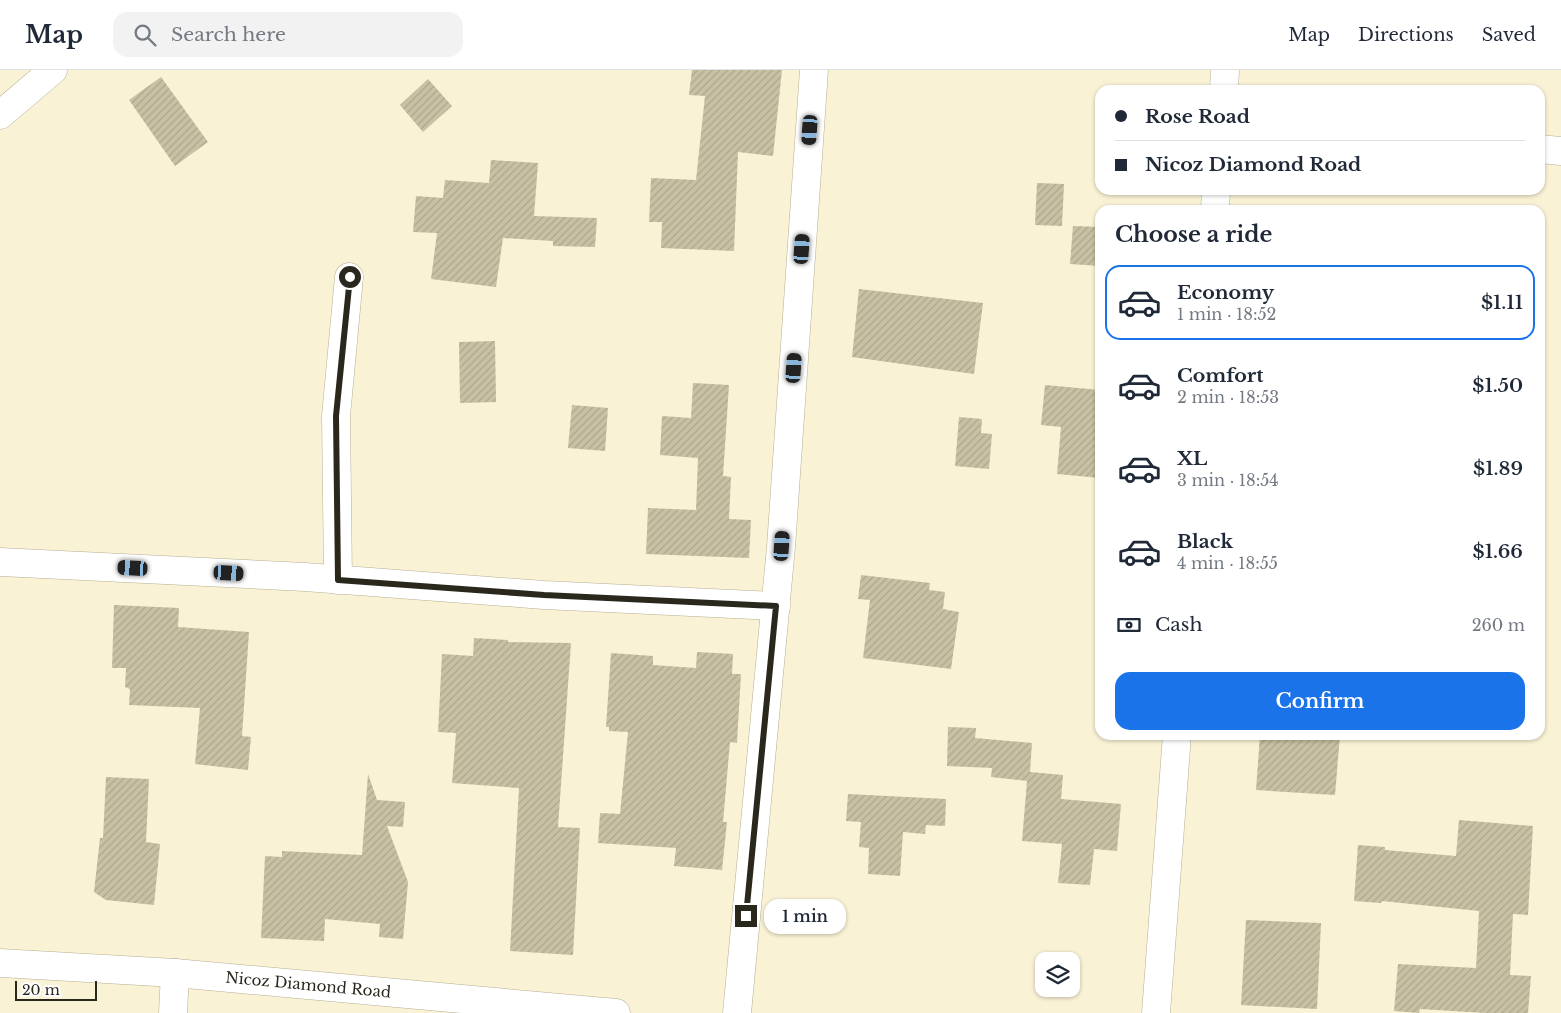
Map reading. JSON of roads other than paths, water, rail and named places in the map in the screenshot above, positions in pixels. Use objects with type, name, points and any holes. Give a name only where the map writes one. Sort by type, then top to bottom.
[{"type":"street","points":[[0,115],[53,70]]},
{"type":"street","points":[[737,1013],[776,606],[814,70]]},
{"type":"street","points":[[1224,85],[1225,70]]},
{"type":"street","points":[[1545,149],[1561,151]]},
{"type":"street","points":[[338,580],[336,416],[350,277]]},
{"type":"street","points":[[0,562],[338,580],[544,595],[776,606]]},
{"type":"street","points":[[1156,1013],[1177,740]]},
{"type":"street","name":"Nicoz Diamond Road","points":[[0,964],[175,973],[616,1013]]},
{"type":"street","points":[[172,1013],[175,973]]}]
